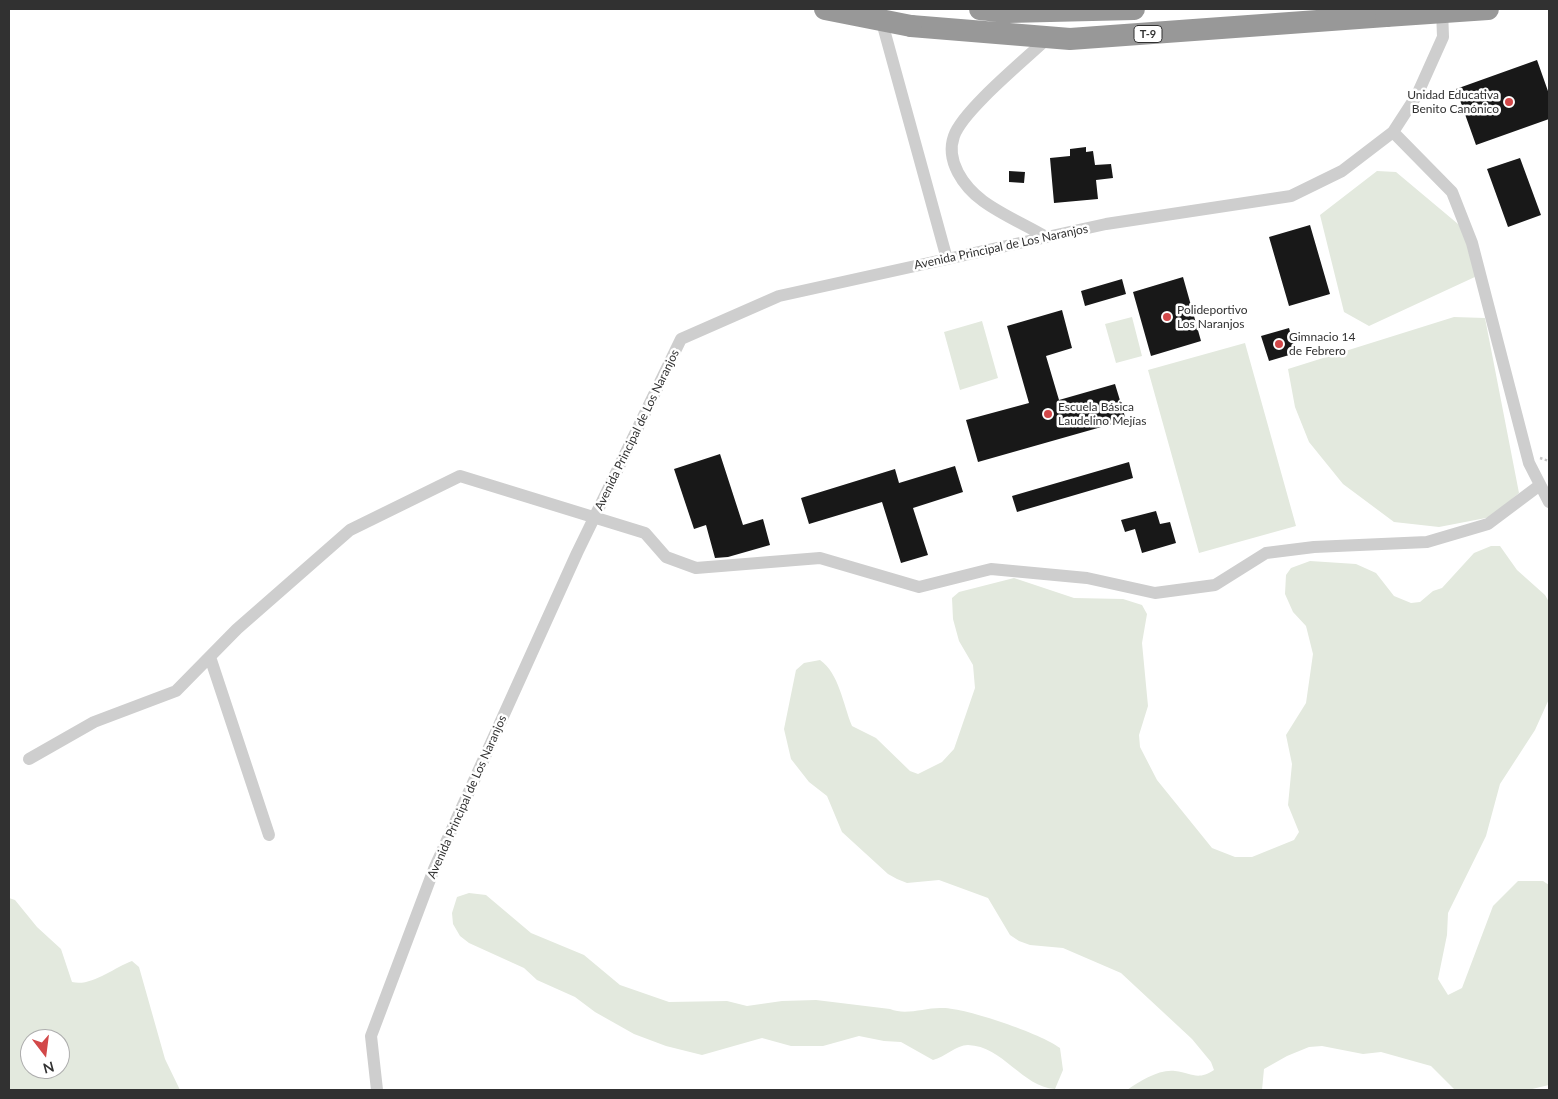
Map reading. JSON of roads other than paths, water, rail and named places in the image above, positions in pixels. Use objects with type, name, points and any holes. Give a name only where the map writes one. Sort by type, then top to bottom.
[{"type":"highway","name":"T-9","points":[[825,9],[911,26],[1070,39],[1488,9]]},
{"type":"highway","name":"T-9","points":[[980,9],[1008,12],[1134,9]]},
{"type":"street","points":[[878,9],[947,259]]},
{"type":"street","name":"Avenida Principal de Los Naranjos","points":[[377,1090],[371,1036],[434,869],[594,517],[681,340],[779,296],[1106,224],[1291,196],[1342,171],[1393,132],[1417,95],[1443,37],[1442,9]]},
{"type":"street","points":[[1046,237],[983,201],[958,174],[952,152],[954,136],[980,101],[1049,37]]},
{"type":"street","points":[[1393,132],[1452,192],[1472,243],[1529,463],[1549,502]]},
{"type":"street","points":[[29,759],[94,722],[176,691],[237,629],[350,530],[460,476],[644,533],[666,557],[696,568],[820,558],[919,587],[991,568],[1087,578],[1155,593],[1215,585],[1266,552],[1314,546],[1427,542],[1488,524],[1540,485]]},
{"type":"street","points":[[210,657],[269,835]]},
{"type":"place","name":"Unidad Educativa Benito Canónico","points":[[1509,102]]},
{"type":"place","name":"Polideportivo Los Naranjos","points":[[1167,317]]},
{"type":"place","name":"Gimnacio 14 de Febrero","points":[[1279,344]]},
{"type":"place","name":"Escuela Básica Laudelino Mejías","points":[[1048,414]]}]
